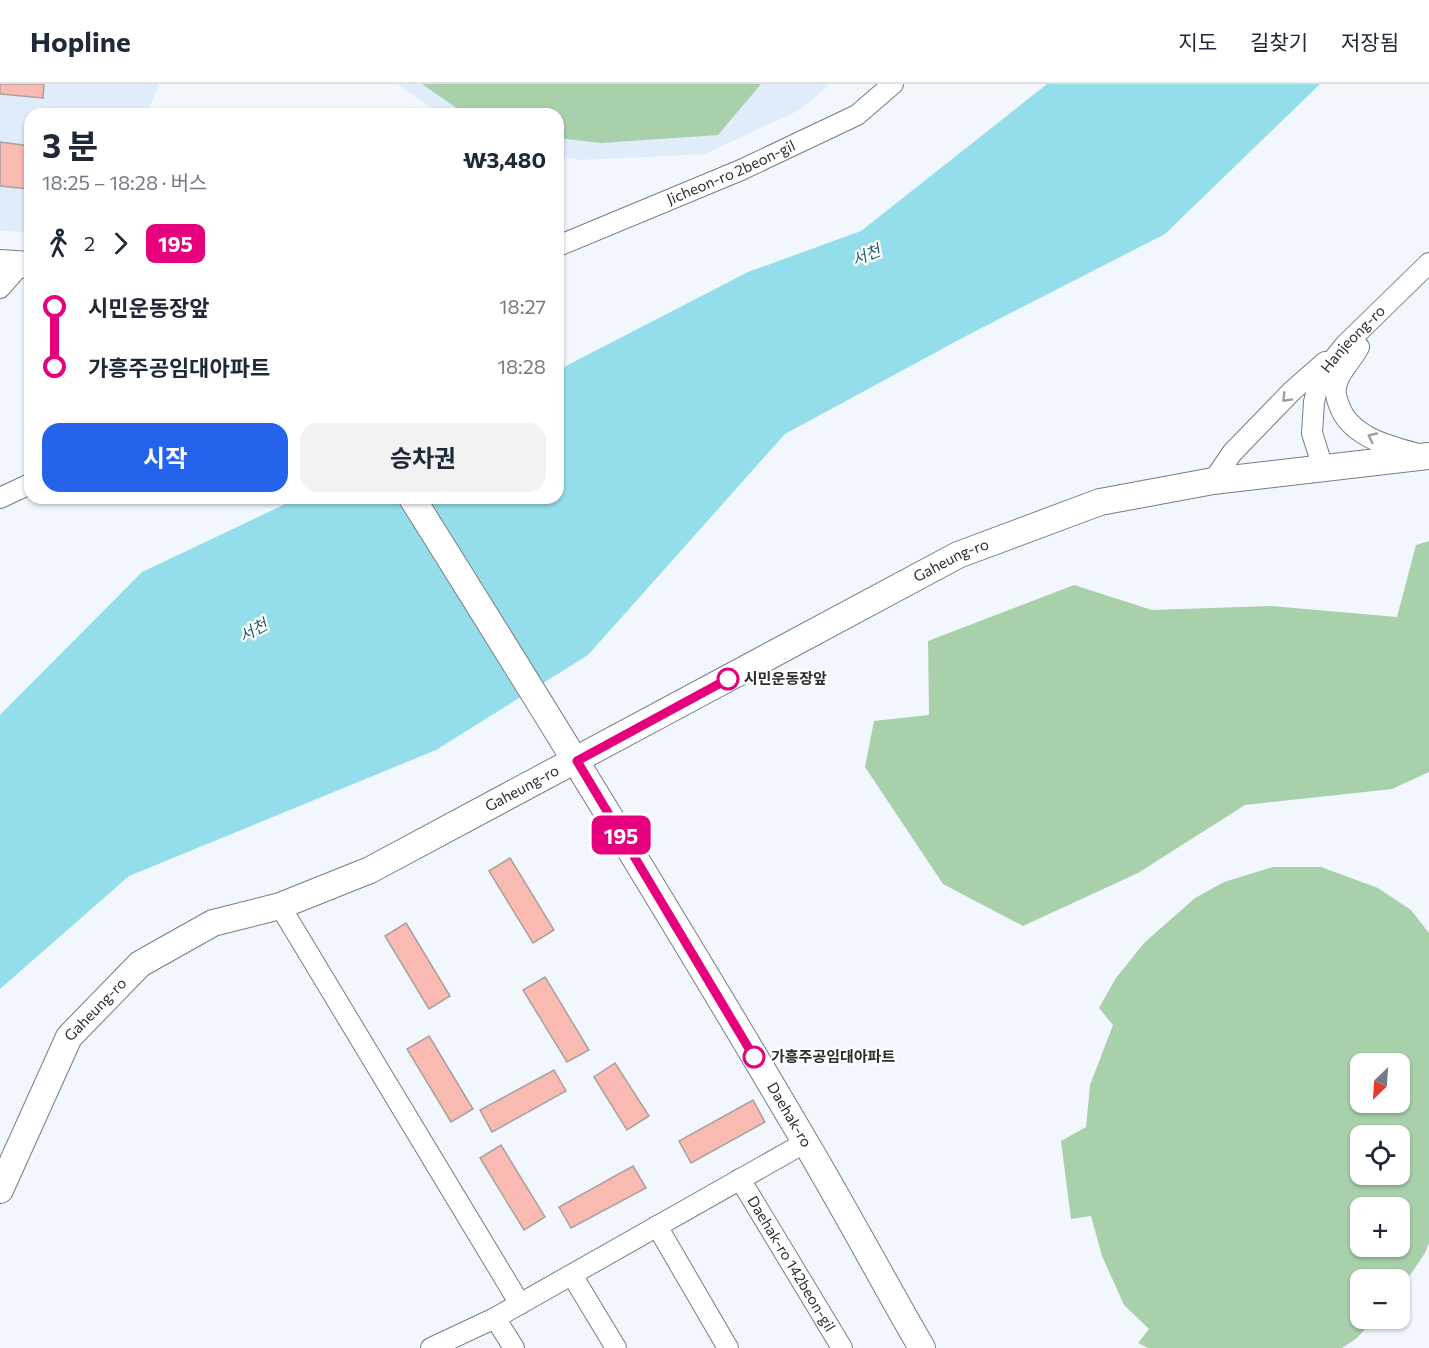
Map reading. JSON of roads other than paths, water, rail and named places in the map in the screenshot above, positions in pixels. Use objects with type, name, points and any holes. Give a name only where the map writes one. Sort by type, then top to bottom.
[{"type":"main road","name":"Gaheung-ro","points":[[0,1190],[69,1037],[140,964],[213,922],[280,906],[370,870],[958,555],[1100,502],[1213,481],[1428,456]]},
{"type":"main road","name":"Daehak-ro","points":[[416,504],[577,761],[806,1142],[922,1348]]},
{"type":"street","name":"Jicheon-ro 2beon-gil","points":[[564,244],[741,171],[847,120],[857,115],[893,84]]},
{"type":"street","name":"Hanjeong-ro","points":[[1323,468],[1312,433],[1314,402],[1320,376],[1345,345],[1429,263]]},
{"type":"street","points":[[0,288],[17,264]]},
{"type":"street","points":[[1369,321],[1358,350],[1345,366],[1336,387],[1337,401],[1343,416],[1353,427],[1367,436],[1428,456]]},
{"type":"street","points":[[1213,481],[1232,453],[1292,391],[1345,345]]},
{"type":"street","points":[[0,498],[24,487]]},
{"type":"street","points":[[280,906],[520,1304]]},
{"type":"street","name":"Daehak-ro 142beon-gil","points":[[431,1348],[495,1318],[806,1142]]},
{"type":"street","name":"Daehak-ro 142beon-gil","points":[[740,1179],[842,1348]]},
{"type":"street","points":[[657,1226],[728,1348]]},
{"type":"street","points":[[572,1275],[616,1348]]},
{"type":"street","points":[[495,1318],[514,1348]]},
{"type":"water","name":"서천","points":[[1047,84],[1320,84],[1165,234],[966,336],[785,434],[588,655],[436,750],[129,876],[0,989],[0,715],[142,572],[285,504],[564,504],[564,367],[748,272],[861,231]]},
{"type":"place","name":"시민운동장앞","points":[[728,679]]},
{"type":"place","name":"가흥주공임대아파트","points":[[754,1057]]}]
